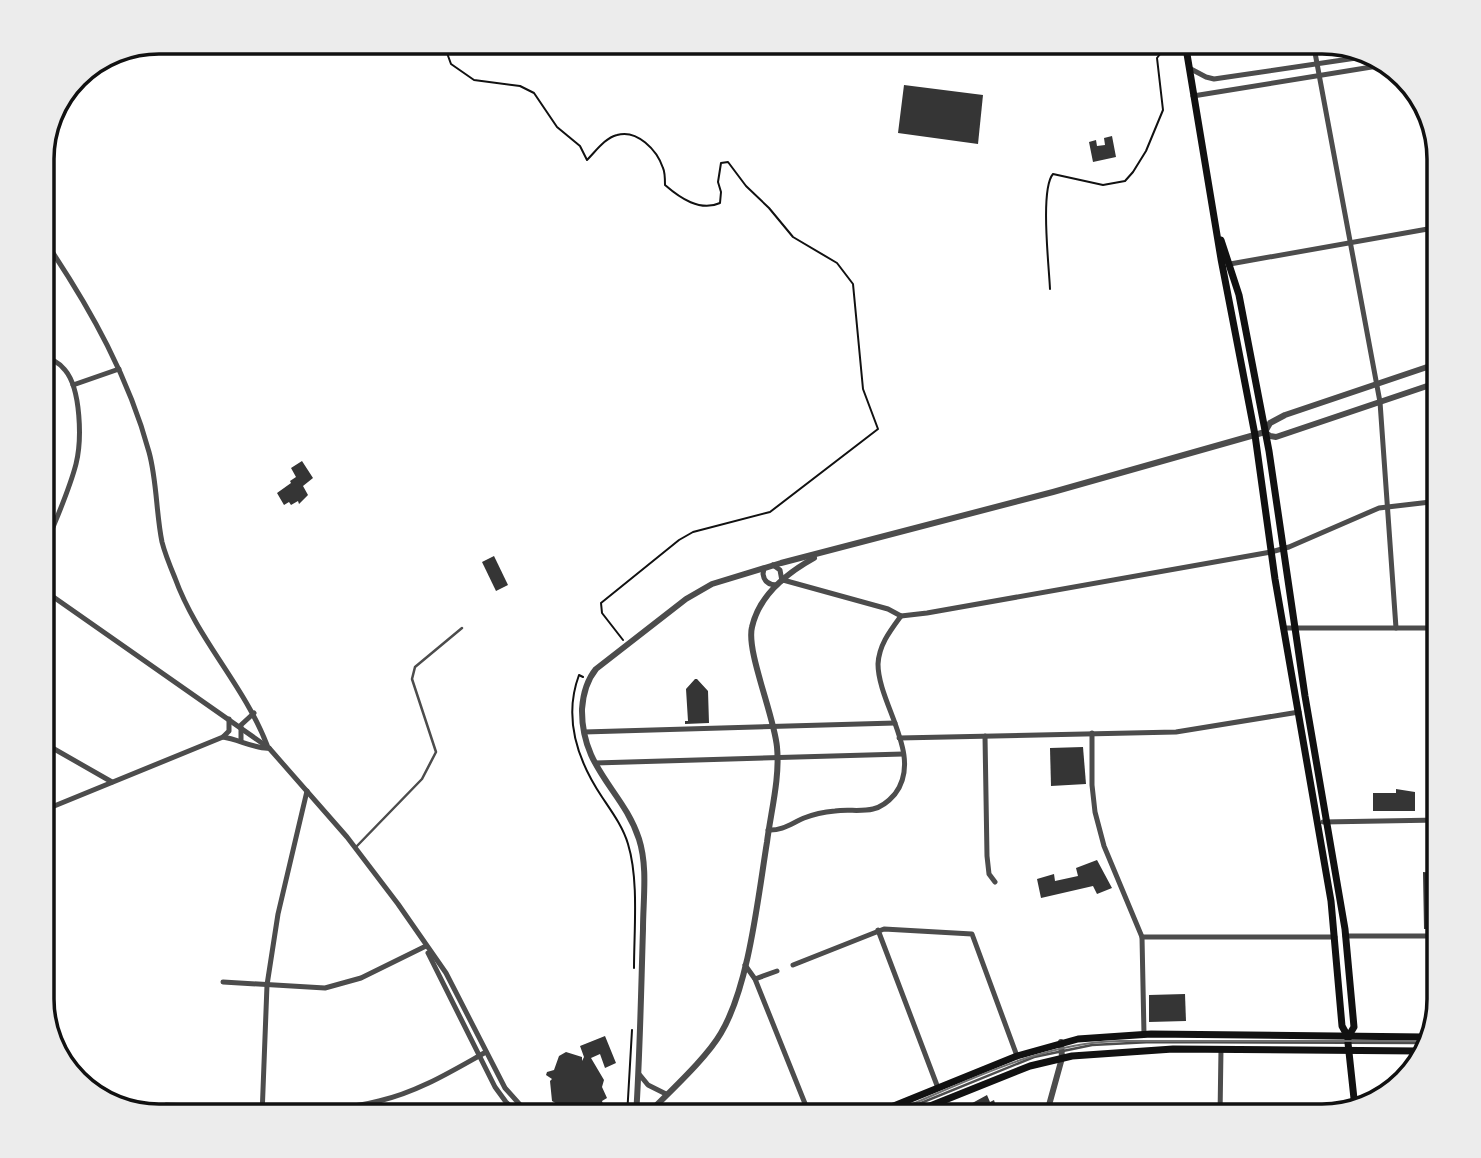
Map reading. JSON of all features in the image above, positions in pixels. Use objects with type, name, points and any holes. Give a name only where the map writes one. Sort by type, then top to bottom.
[{"type":"main road","points":[[1187,54],[1236,343],[1255,435],[1271,552],[1317,822],[1335,937],[1342,1026],[1348,1044],[1354,1098]]},
{"type":"main road","points":[[1218,233],[1242,308],[1265,432],[1345,936],[1354,1027],[1348,1044]]},
{"type":"main road","points":[[935,1104],[1030,1066],[1087,1038],[1144,1034],[1348,1044],[1413,1050]]},
{"type":"main road","points":[[899,1104],[1017,1056],[1062,1050],[1118,1052],[1221,1046],[1348,1044],[1419,1038]]},
{"type":"street","points":[[1315,54],[1380,402],[1396,628]]},
{"type":"street","points":[[1189,68],[1214,79],[1352,59]]},
{"type":"street","points":[[1193,96],[1371,67]]},
{"type":"street","points":[[1230,264],[1427,229]]},
{"type":"street","points":[[54,255],[99,327],[119,369],[150,454],[163,544],[175,578],[201,634],[254,713],[269,748]]},
{"type":"street","points":[[54,362],[62,366],[73,385],[79,436],[77,463],[54,523]]},
{"type":"street","points":[[637,1104],[643,857],[635,828],[595,764],[584,732],[582,704],[589,680],[599,666],[696,592],[712,584],[773,565],[1265,432],[1272,421],[1285,415],[1427,367]]},
{"type":"street","points":[[73,385],[119,369]]},
{"type":"street","points":[[1265,432],[1276,437],[1427,386]]},
{"type":"street","points":[[1260,408],[1274,415],[1285,415]]},
{"type":"street","points":[[748,574],[763,577],[770,584],[780,582],[888,609],[901,616],[1271,552],[1379,508],[1427,502]]},
{"type":"street","points":[[657,1104],[721,1034],[735,1004],[745,964],[778,758],[774,725],[751,637],[752,626],[759,608],[780,582],[822,553]]},
{"type":"street","points":[[773,565],[782,573],[780,582]]},
{"type":"street","points":[[763,577],[764,568]]},
{"type":"street","points":[[54,597],[269,748],[355,848],[446,973],[505,1088],[519,1104]]},
{"type":"street","points":[[768,830],[779,830],[824,812],[869,809],[881,805],[895,794],[902,781],[903,754],[878,663],[882,646],[901,616]]},
{"type":"street","points":[[1284,628],[1427,628]]},
{"type":"street","points":[[900,738],[1186,731],[1298,712]]},
{"type":"street","points":[[240,726],[254,713]]},
{"type":"street","points":[[54,806],[223,737],[230,729],[229,719]]},
{"type":"street","points":[[584,732],[895,723]]},
{"type":"street","points":[[240,726],[241,740]]},
{"type":"street","points":[[1092,733],[1095,812],[1104,846],[1142,937],[1144,1034]]},
{"type":"street","points":[[985,736],[987,856],[989,874],[995,882]]},
{"type":"street","points":[[223,737],[241,740],[259,748],[269,748]]},
{"type":"street","points":[[54,749],[113,783]]},
{"type":"street","points":[[595,764],[903,754]]},
{"type":"street","points":[[262,1104],[264,1007],[270,963],[278,914],[307,791]]},
{"type":"street","points":[[1317,822],[1427,820]]},
{"type":"street","points":[[793,965],[878,930],[902,928],[972,934],[1017,1056]]},
{"type":"street","points":[[878,930],[938,1088]]},
{"type":"street","points":[[1345,936],[1427,936]]},
{"type":"street","points":[[1142,937],[1335,937]]},
{"type":"street","points":[[223,982],[325,988],[361,978],[426,946]]},
{"type":"street","points":[[426,946],[478,1057],[508,1104]]},
{"type":"street","points":[[745,964],[755,979],[805,1104]]},
{"type":"street","points":[[755,979],[777,971]]},
{"type":"street","points":[[1220,1104],[1221,1046]]},
{"type":"street","points":[[1049,1104],[1062,1050]]},
{"type":"street","points":[[362,1104],[381,1101],[419,1088],[486,1052]]},
{"type":"street","points":[[639,1074],[648,1085],[666,1094]]},
{"type":"lane","points":[[355,848],[415,788],[436,751],[412,680],[412,672],[462,628]]},
{"type":"lane","points":[[1348,1044],[1416,1044]]},
{"type":"lane","points":[[918,1104],[1018,1063],[1062,1050]]},
{"type":"path","points":[[447,54],[451,64],[474,80],[520,86],[534,93],[557,127],[580,146],[587,160],[614,135],[629,132],[637,136],[649,147],[663,168],[665,185],[680,199],[710,208],[720,204],[719,170],[722,163],[728,162],[746,186],[793,237],[837,264],[853,284],[863,389],[878,429],[770,512],[693,532],[679,540],[601,603],[602,613],[626,644]]},
{"type":"path","points":[[1050,289],[1046,201],[1048,180],[1053,174],[1103,185],[1125,181],[1146,151],[1163,110],[1157,58],[1160,54]]},
{"type":"path","points":[[579,675],[573,704],[577,750],[591,780],[622,828],[631,854],[634,972]]},
{"type":"path","points":[[628,1104],[632,1029]]},
{"type":"building","points":[[904,85],[983,95],[978,144],[898,133]]},
{"type":"building","points":[[1112,136],[1116,157],[1093,162],[1089,142],[1096,140],[1097,146],[1105,145],[1104,138]]},
{"type":"building","points":[[302,461],[313,478],[303,486],[308,495],[299,504],[298,501],[284,505],[277,493],[296,477],[291,468]]},
{"type":"building","points":[[494,556],[508,585],[496,591],[482,562]]},
{"type":"building","points":[[695,679],[708,691],[709,723],[685,724],[685,721],[688,721],[686,689]]},
{"type":"building","points":[[1083,747],[1086,784],[1051,786],[1050,748]]},
{"type":"building","points":[[1396,789],[1415,792],[1415,811],[1373,811],[1373,793],[1396,793]]},
{"type":"building","points":[[1097,860],[1112,888],[1097,894],[1093,886],[1041,898],[1037,879],[1054,874],[1055,881],[1078,876],[1076,868]]},
{"type":"building","points":[[1423,872],[1427,872],[1427,929],[1424,929]]},
{"type":"building","points":[[1185,994],[1186,1021],[1149,1022],[1149,995]]},
{"type":"building","points":[[605,1036],[616,1063],[605,1068],[600,1054],[591,1058],[604,1080],[602,1087],[607,1098],[602,1101],[603,1104],[557,1104],[552,1101],[552,1079],[546,1075],[547,1072],[554,1070],[559,1056],[566,1052],[582,1057],[582,1061],[584,1057],[580,1046]]},
{"type":"building","points":[[987,1095],[990,1102],[994,1100],[995,1104],[970,1104]]},
{"type":"tram line","points":[[912,1104],[1029,1057],[1090,1043],[1417,1041]]}]
